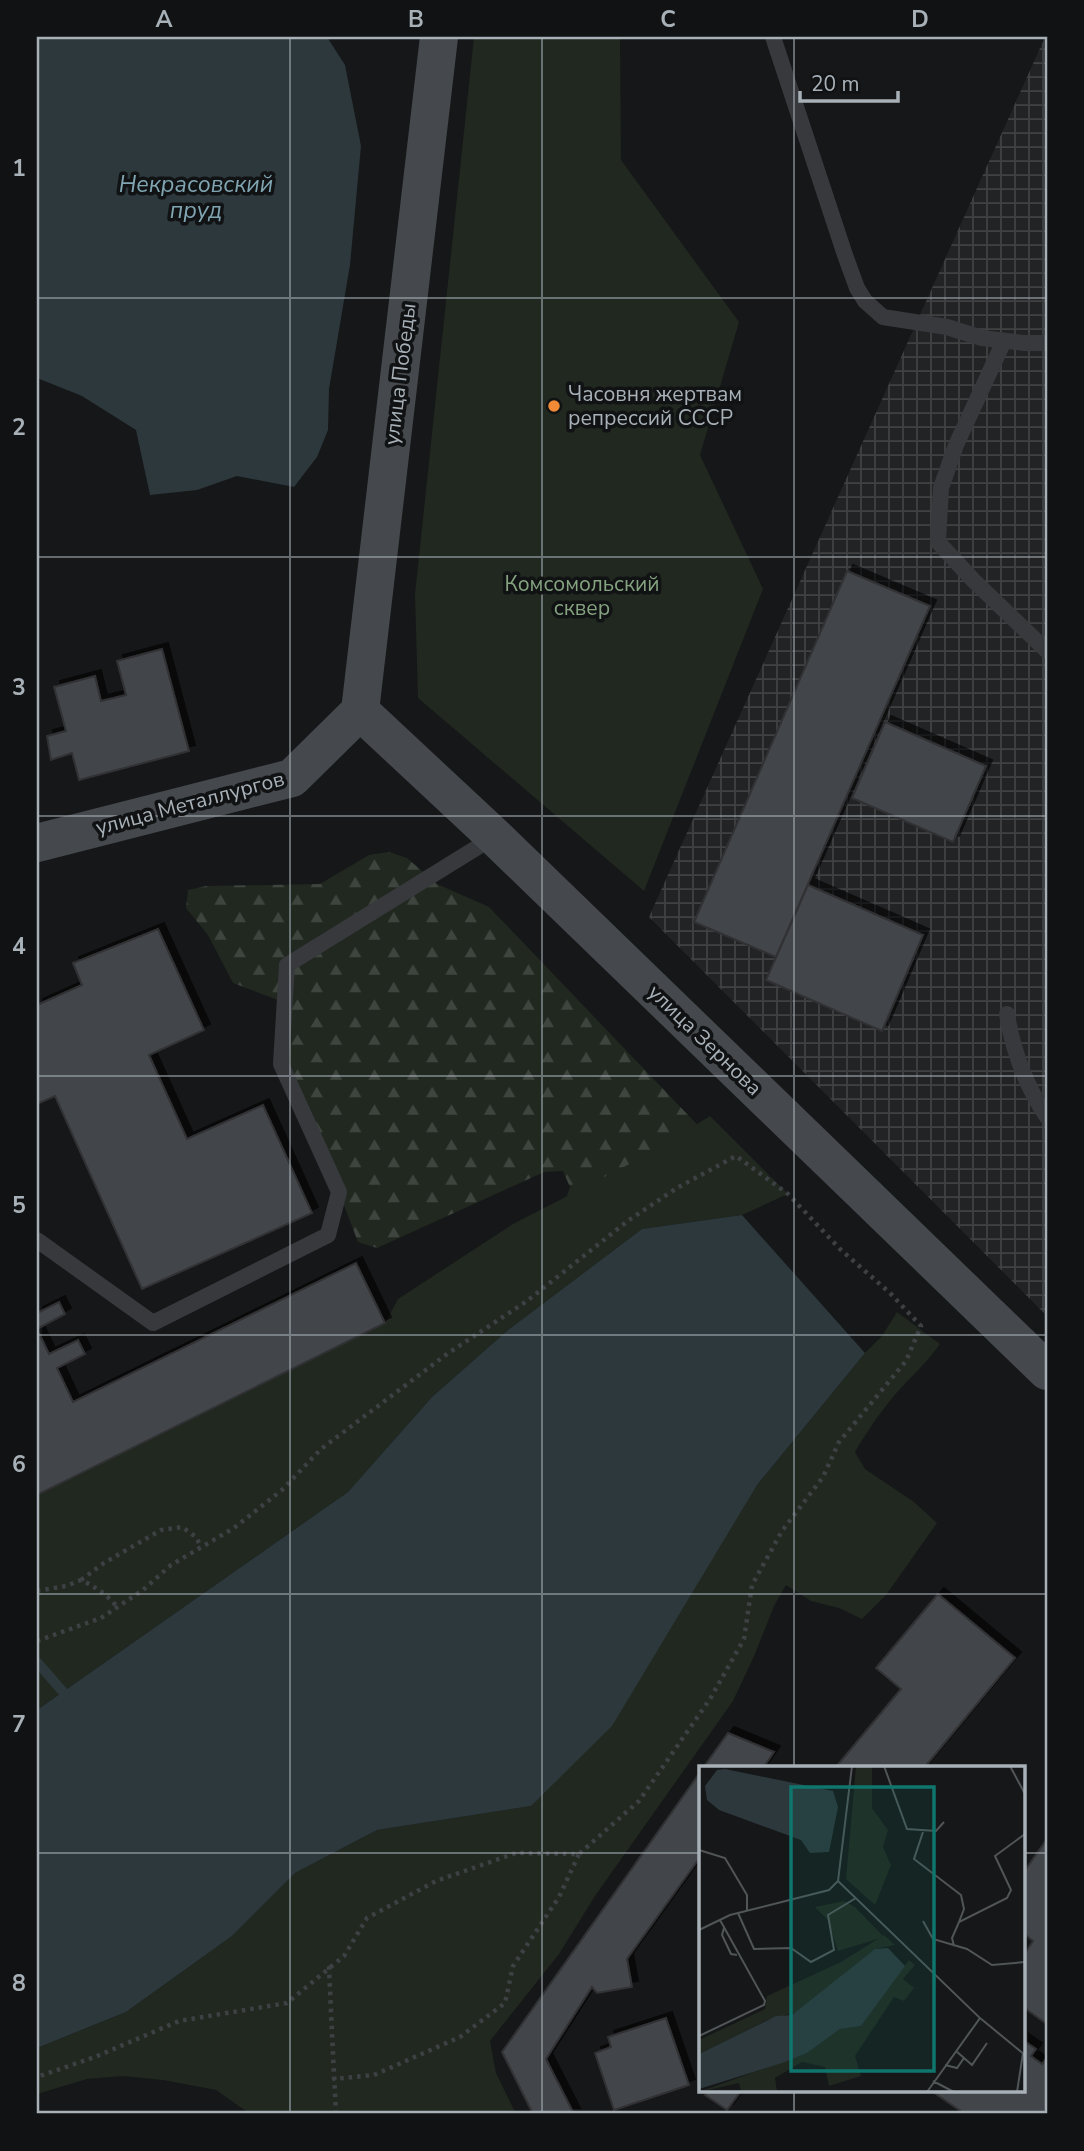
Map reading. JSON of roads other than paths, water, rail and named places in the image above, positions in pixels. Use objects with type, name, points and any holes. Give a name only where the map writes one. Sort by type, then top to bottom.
[{"type":"main road","name":"улица Победы","points":[[360,711],[439,37]]},
{"type":"main road","name":"улица Зернова","points":[[360,711],[494,836],[1047,1371]]},
{"type":"main road","name":"улица Металлургов","points":[[37,843],[292,778],[360,711]]},
{"type":"lane","points":[[773,37],[845,255],[857,288],[865,301],[883,317],[947,327],[982,338],[1047,343]]},
{"type":"lane","points":[[1004,341],[956,445],[941,488],[938,542],[974,581],[1047,651]]},
{"type":"lane","points":[[37,1240],[153,1323],[328,1235],[339,1192],[281,1064],[287,965],[494,836]]},
{"type":"lane","points":[[1007,1014],[1016,1055],[1032,1094],[1047,1117]]},
{"type":"water","name":"Некрасовский пруд","points":[[37,37],[327,37],[345,65],[361,146],[350,265],[329,389],[328,430],[317,457],[294,487],[237,476],[197,490],[150,495],[136,430],[82,396],[37,378]]},
{"type":"water","points":[[742,1215],[865,1353],[757,1485],[612,1726],[531,1806],[377,1830],[295,1873],[232,1936],[126,2012],[37,2048],[37,1710],[348,1492],[432,1397],[508,1330],[642,1229]]},
{"type":"waterway","points":[[37,1662],[70,1703]]},
{"type":"place","name":"Часовня жертвам репрессий СССР","points":[[554,406]]},
{"type":"park label","name":"Комсомольский сквер","points":[[582,596]]}]
